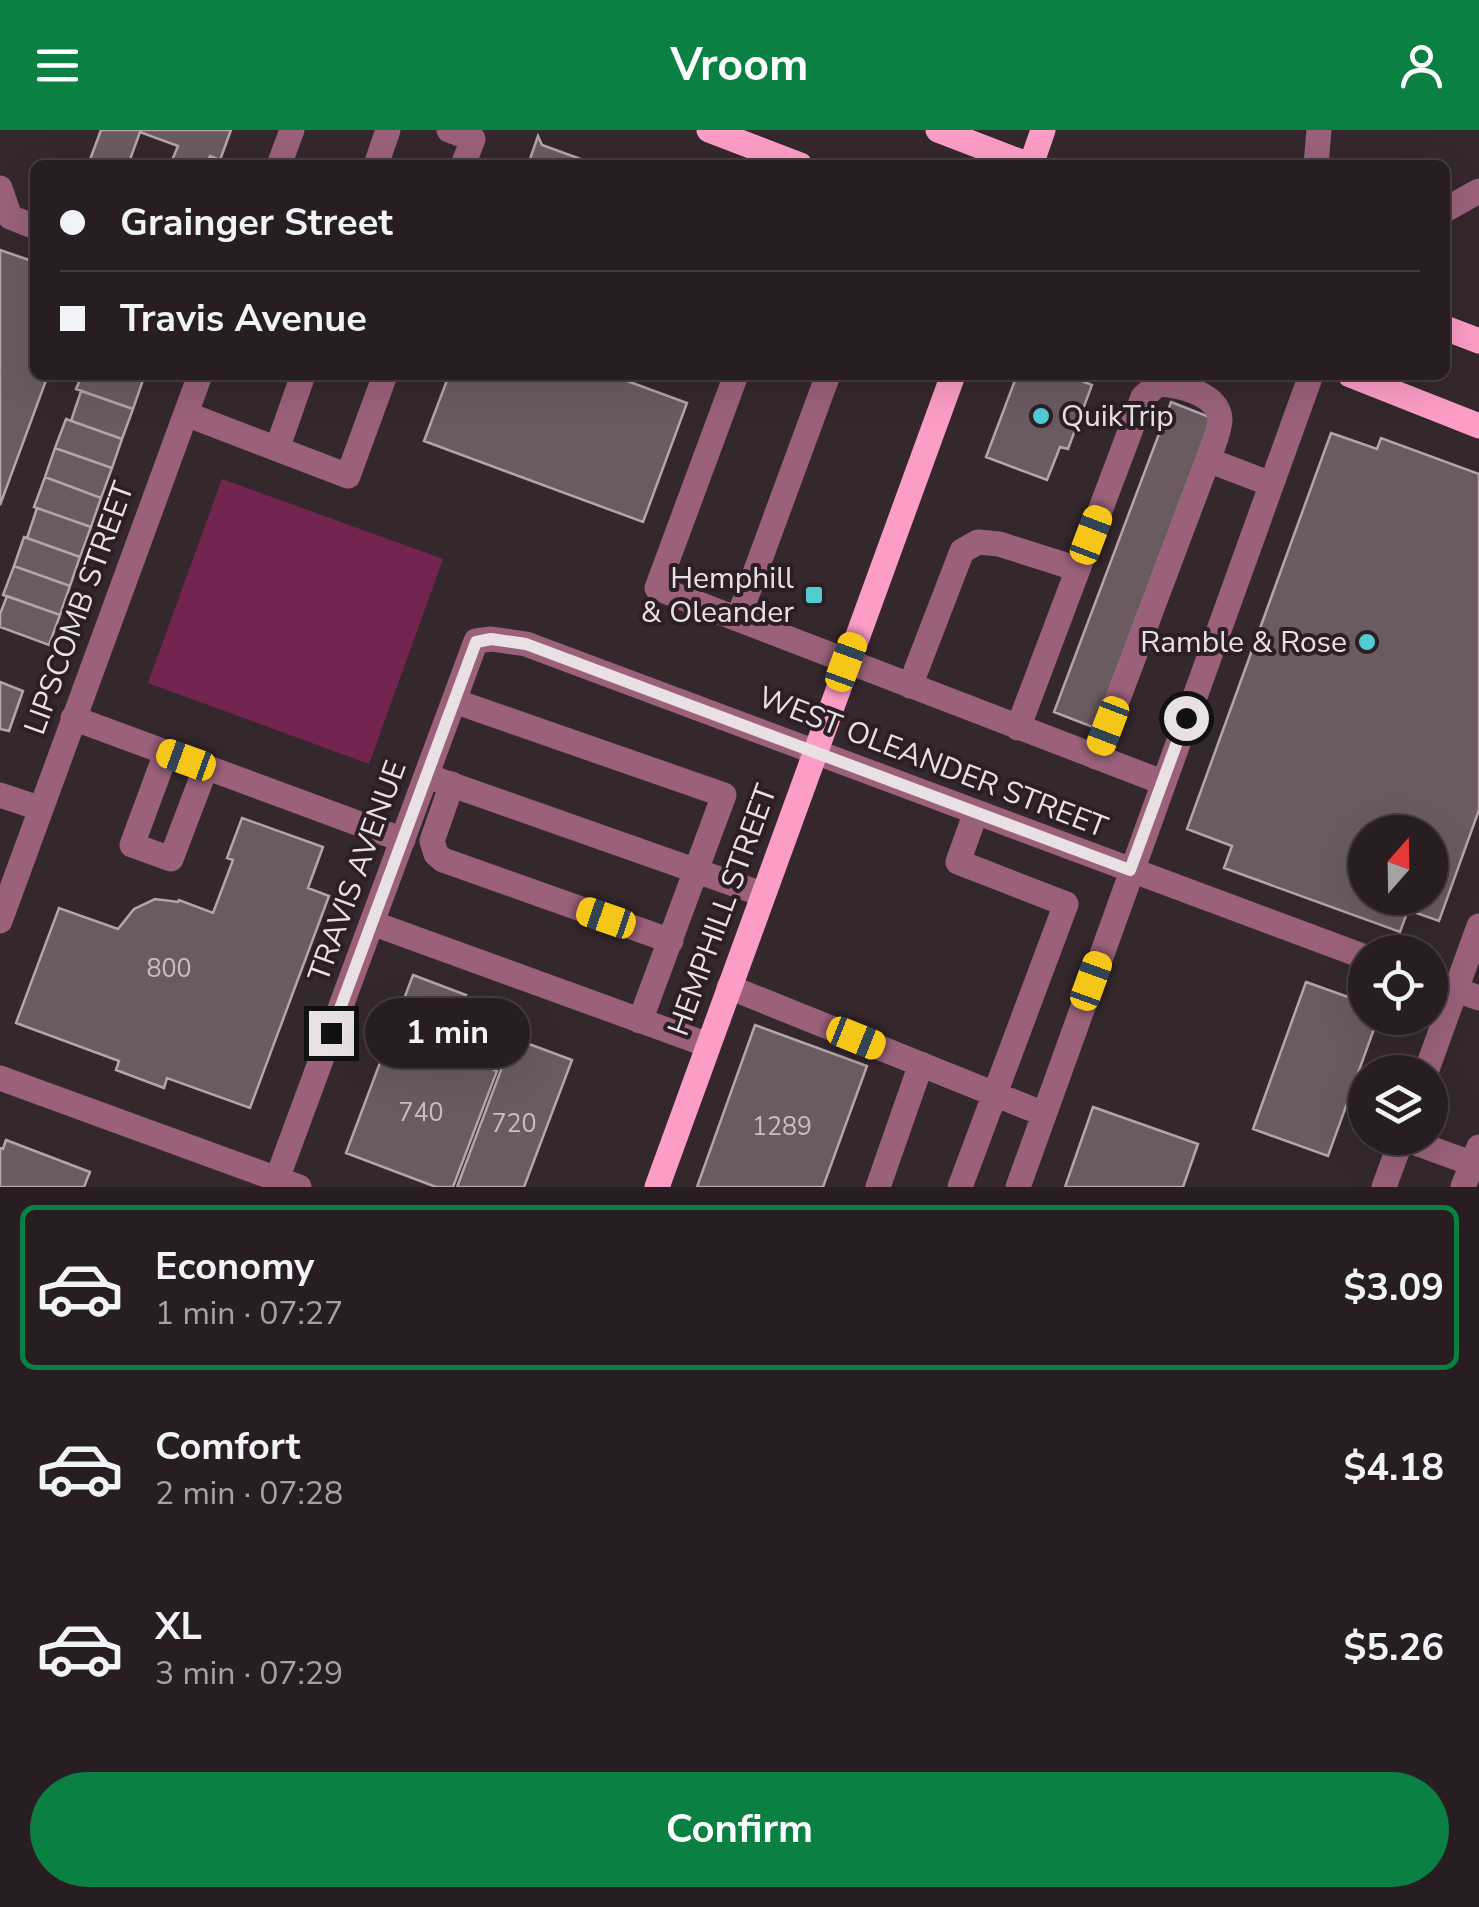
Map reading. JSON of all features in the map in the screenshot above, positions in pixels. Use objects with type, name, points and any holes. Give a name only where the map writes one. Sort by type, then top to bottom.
[{"type":"main road","points":[[709,130],[787,160]]},
{"type":"main road","points":[[938,130],[1017,160]]},
{"type":"main road","points":[[1032,160],[1044,130]]},
{"type":"main road","points":[[1450,330],[1479,341]]},
{"type":"main road","name":"HEMPHILL STREET","points":[[657,1187],[951,380]]},
{"type":"main road","points":[[1363,380],[1479,426]]},
{"type":"street","points":[[280,160],[292,130]]},
{"type":"street","points":[[378,160],[388,130]]},
{"type":"street","points":[[449,130],[473,139],[465,160]]},
{"type":"street","points":[[1317,160],[1320,130]]},
{"type":"street","points":[[0,188],[10,217],[30,225]]},
{"type":"street","points":[[1450,207],[1479,191]]},
{"type":"street","name":"LIPSCOMB STREET","points":[[0,921],[198,380]]},
{"type":"street","points":[[277,449],[301,380]]},
{"type":"street","points":[[186,414],[348,476],[383,380]]},
{"type":"street","points":[[734,380],[657,588],[1162,782]]},
{"type":"street","points":[[738,620],[826,380]]},
{"type":"street","points":[[1018,1187],[1308,380]]},
{"type":"street","points":[[1018,728],[1143,397],[1158,384],[1174,385],[1207,398],[1216,406],[1220,420],[1096,758]]},
{"type":"street","points":[[1208,460],[1270,484]]},
{"type":"street","points":[[910,686],[962,551],[978,542],[999,544],[1078,569]]},
{"type":"street","name":"WEST OLEANDER STREET","points":[[476,642],[491,639],[526,644],[1348,951]]},
{"type":"street","name":"TRAVIS AVENUE","points":[[292,1185],[372,923],[476,642]]},
{"type":"street","points":[[454,701],[724,795],[640,1020]]},
{"type":"street","points":[[72,718],[403,840]]},
{"type":"street","points":[[166,752],[132,845],[171,859],[206,767]]},
{"type":"street","points":[[426,776],[762,894]]},
{"type":"street","points":[[452,784],[432,841],[436,854],[443,860],[672,941]]},
{"type":"street","points":[[0,794],[39,808]]},
{"type":"street","points":[[960,1187],[1066,904],[958,862],[976,812]]},
{"type":"street","points":[[372,923],[708,1045]]},
{"type":"street","points":[[1435,1055],[1467,994],[1479,926]]},
{"type":"street","points":[[729,987],[1044,1114]]},
{"type":"street","points":[[878,1187],[921,1064]]},
{"type":"street","points":[[0,1078],[292,1185]]},
{"type":"street","points":[[1384,1187],[1396,1155]]},
{"type":"street","points":[[1445,1155],[1473,1166]]},
{"type":"shaded area","points":[[222,479],[443,559],[369,764],[148,683]]},
{"type":"building","points":[[101,130],[231,130],[220,160],[210,156],[209,160],[172,160],[178,146],[140,132],[130,160],[90,160]]},
{"type":"building","points":[[538,136],[542,145],[583,160],[530,160]]},
{"type":"building","points":[[0,250],[30,260],[30,380],[46,380],[0,505]]},
{"type":"building","points":[[80,380],[143,380],[133,409],[76,389]]},
{"type":"building","points":[[447,380],[625,380],[687,403],[643,522],[424,441]]},
{"type":"building","name":"QuikTrip","points":[[1015,380],[1085,380],[1092,385],[1068,449],[1060,447],[1047,480],[986,457]]},
{"type":"building","points":[[81,391],[133,409],[122,439],[71,421]]},
{"type":"building","name":"QuikTrip","points":[[1171,402],[1212,418],[1095,728],[1054,712]]},
{"type":"building","points":[[66,419],[122,439],[112,468],[55,448]]},
{"type":"building","name":"Ramble & Rose","points":[[1331,433],[1377,449],[1381,438],[1479,474],[1479,810],[1448,896],[1448,815],[1348,815],[1348,913],[1224,868],[1232,846],[1187,829]]},
{"type":"building","points":[[55,448],[112,468],[101,498],[45,477]]},
{"type":"building","points":[[45,477],[101,498],[91,527],[34,507]]},
{"type":"building","points":[[37,508],[91,527],[80,557],[27,538]]},
{"type":"building","points":[[24,537],[80,557],[70,586],[14,566]]},
{"type":"building","points":[[14,566],[70,586],[60,615],[3,595]]},
{"type":"building","points":[[7,596],[60,615],[49,645],[0,627]]},
{"type":"building","points":[[0,682],[23,691],[9,731],[0,729]]},
{"type":"building","points":[[242,818],[323,847],[308,888],[329,896],[250,1108],[167,1078],[164,1088],[116,1070],[119,1061],[16,1023],[59,908],[118,929],[134,909],[155,899],[179,900],[213,913],[233,860],[227,858]]},
{"type":"building","name":"Ramble & Rose","points":[[1353,915],[1406,915],[1400,932]]},
{"type":"building","points":[[413,975],[466,995],[447,1038],[473,1047],[468,1059],[497,1071],[453,1187],[436,1187],[346,1153]]},
{"type":"building","points":[[1306,982],[1348,997],[1348,1035],[1372,1035],[1365,1055],[1348,1055],[1348,1101],[1328,1156],[1253,1129]]},
{"type":"building","points":[[755,1025],[867,1066],[823,1187],[697,1187]]},
{"type":"building","points":[[513,1038],[572,1060],[524,1187],[457,1187]]},
{"type":"building","points":[[1093,1107],[1198,1144],[1183,1187],[1065,1187]]},
{"type":"building","points":[[6,1140],[90,1172],[84,1187],[0,1187],[0,1148]]},
{"type":"place","name":"QuikTrip","points":[[1041,416]]},
{"type":"place","name":"Hemphill & Oleander","points":[[814,595]]},
{"type":"place","name":"Ramble & Rose","points":[[1367,642]]},
{"type":"route","points":[[331,1033],[476,642],[491,639],[526,644],[1130,870],[1186,718]]}]
